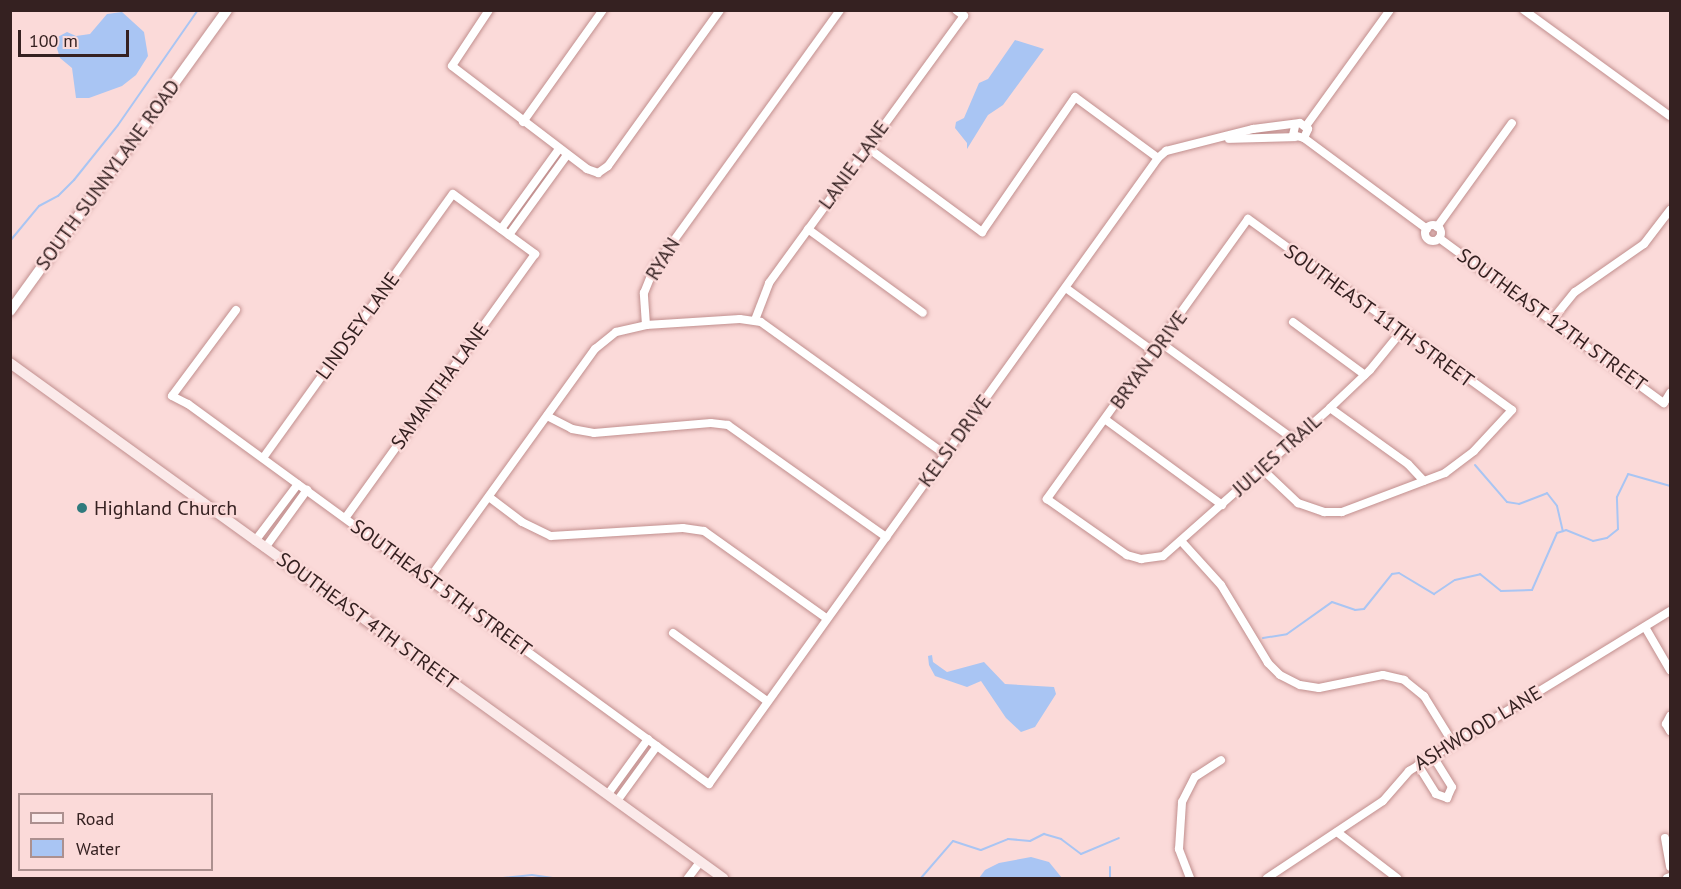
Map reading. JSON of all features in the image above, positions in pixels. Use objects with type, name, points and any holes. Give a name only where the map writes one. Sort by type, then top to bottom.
[{"type":"main road","name":"SOUTHEAST 4TH STREET","points":[[10,363],[723,879]]},
{"type":"street","name":"SOUTH SUNNYLANE ROAD","points":[[10,310],[227,10]]},
{"type":"street","points":[[489,10],[452,66],[567,155],[598,173],[608,166],[720,10]]},
{"type":"street","points":[[523,122],[603,10]]},
{"type":"street","name":"RYAN","points":[[646,325],[644,293],[654,268],[840,10]]},
{"type":"street","name":"LANIE LANE","points":[[755,320],[769,283],[963,16],[956,10]]},
{"type":"street","points":[[1306,126],[1390,10]]},
{"type":"street","points":[[1524,10],[1671,116]]},
{"type":"street","points":[[868,148],[982,232],[1075,97],[1158,158],[1171,150],[1227,138],[1253,129],[1306,126]]},
{"type":"street","points":[[1227,138],[1256,141],[1304,138],[1427,229],[1437,227],[1512,123]]},
{"type":"street","points":[[1294,137],[1295,126]]},
{"type":"street","points":[[1304,138],[1308,132],[1306,126]]},
{"type":"street","points":[[559,149],[501,229],[509,235],[567,155]]},
{"type":"street","name":"KELSI DRIVE","points":[[709,784],[1158,158]]},
{"type":"street","name":"LINDSEY LANE","points":[[263,458],[453,194],[501,229]]},
{"type":"street","points":[[1552,320],[1575,291],[1644,244],[1671,210]]},
{"type":"street","name":"SOUTHEAST 11TH STREET","points":[[1248,219],[1401,332],[1512,410],[1468,456],[1424,482]]},
{"type":"street","name":"BRYAN DRIVE","points":[[1141,559],[1127,555],[1047,499],[1106,420],[1248,219]]},
{"type":"street","points":[[1437,227],[1439,238]]},
{"type":"street","points":[[808,229],[923,313]]},
{"type":"street","name":"SOUTHEAST 12TH STREET","points":[[1427,229],[1428,239],[1439,238],[1664,403],[1671,393]]},
{"type":"street","name":"SAMANTHA LANE","points":[[345,518],[536,254],[509,235]]},
{"type":"street","points":[[1066,288],[1154,352]]},
{"type":"street","name":"SOUTHEAST 5TH STREET","points":[[236,310],[172,396],[298,483],[709,784]]},
{"type":"street","points":[[429,579],[602,342],[616,332],[646,325],[755,320],[945,454]]},
{"type":"street","points":[[1293,322],[1365,375]]},
{"type":"street","name":"JULIES TRAIL","points":[[1141,559],[1163,556],[1182,542],[1365,375],[1401,332]]},
{"type":"street","points":[[1161,343],[1293,439]]},
{"type":"street","points":[[1262,469],[1292,499],[1324,512],[1352,509],[1424,482],[1408,464],[1330,408]]},
{"type":"street","points":[[547,416],[572,429],[594,433],[728,425],[886,537]]},
{"type":"street","points":[[1106,420],[1222,505]]},
{"type":"street","points":[[255,541],[298,483]]},
{"type":"street","points":[[265,548],[307,490]]},
{"type":"street","points":[[489,497],[522,522],[551,536],[683,528],[704,531],[826,618]]},
{"type":"street","points":[[1182,542],[1221,585],[1268,663],[1280,675],[1300,685],[1319,688],[1383,675],[1404,680],[1425,696],[1453,743]]},
{"type":"street","name":"ASHWOOD LANE","points":[[1267,879],[1383,801],[1405,774],[1418,765],[1671,612]]},
{"type":"street","points":[[1646,627],[1671,670]]},
{"type":"street","points":[[673,633],[767,701]]},
{"type":"street","points":[[1671,716],[1666,724],[1671,731]]},
{"type":"street","points":[[612,798],[648,739]]},
{"type":"street","points":[[612,798],[657,746]]},
{"type":"street","points":[[1418,765],[1436,794],[1447,798],[1452,787],[1433,756]]},
{"type":"street","points":[[1190,879],[1179,849],[1182,802],[1195,777],[1221,760]]},
{"type":"street","points":[[1337,832],[1397,879]]},
{"type":"street","points":[[1665,838],[1671,867]]},
{"type":"street","points":[[688,879],[700,862]]},
{"type":"water","points":[[122,12],[144,32],[148,56],[136,75],[122,86],[89,98],[76,98],[72,68],[60,58],[54,39],[67,32],[76,36],[90,34],[107,14]]},
{"type":"water","points":[[1015,40],[1044,49],[1003,105],[988,115],[967,149],[967,143],[955,128],[956,122],[964,118],[979,83],[988,79]]},
{"type":"water","points":[[932,655],[933,662],[947,672],[984,662],[1005,684],[1054,687],[1056,694],[1035,727],[1021,732],[1006,718],[981,681],[967,687],[935,676],[929,665],[928,656]]},
{"type":"water","points":[[1031,857],[1049,862],[1062,878],[979,878],[985,870],[999,863]]},
{"type":"waterway","points":[[10,241],[39,206],[58,196],[74,180],[118,125],[198,10]]},
{"type":"waterway","points":[[1475,465],[1507,502],[1519,504],[1547,493],[1557,506],[1563,531]]},
{"type":"waterway","points":[[1263,638],[1287,634],[1332,602],[1355,610],[1364,609],[1392,574],[1399,573],[1434,594],[1455,580],[1480,574],[1501,591],[1532,590],[1557,533],[1566,530],[1593,541],[1607,538],[1618,529],[1617,497],[1628,474],[1670,486]]},
{"type":"waterway","points":[[921,878],[953,841],[981,850],[1008,839],[1030,841],[1044,834],[1061,839],[1081,854],[1119,838]]},
{"type":"waterway","points":[[1110,867],[1110,878]]},
{"type":"waterway","points":[[503,878],[532,875],[553,878]]},
{"type":"place","name":"Highland Church","points":[[82,508]]}]
